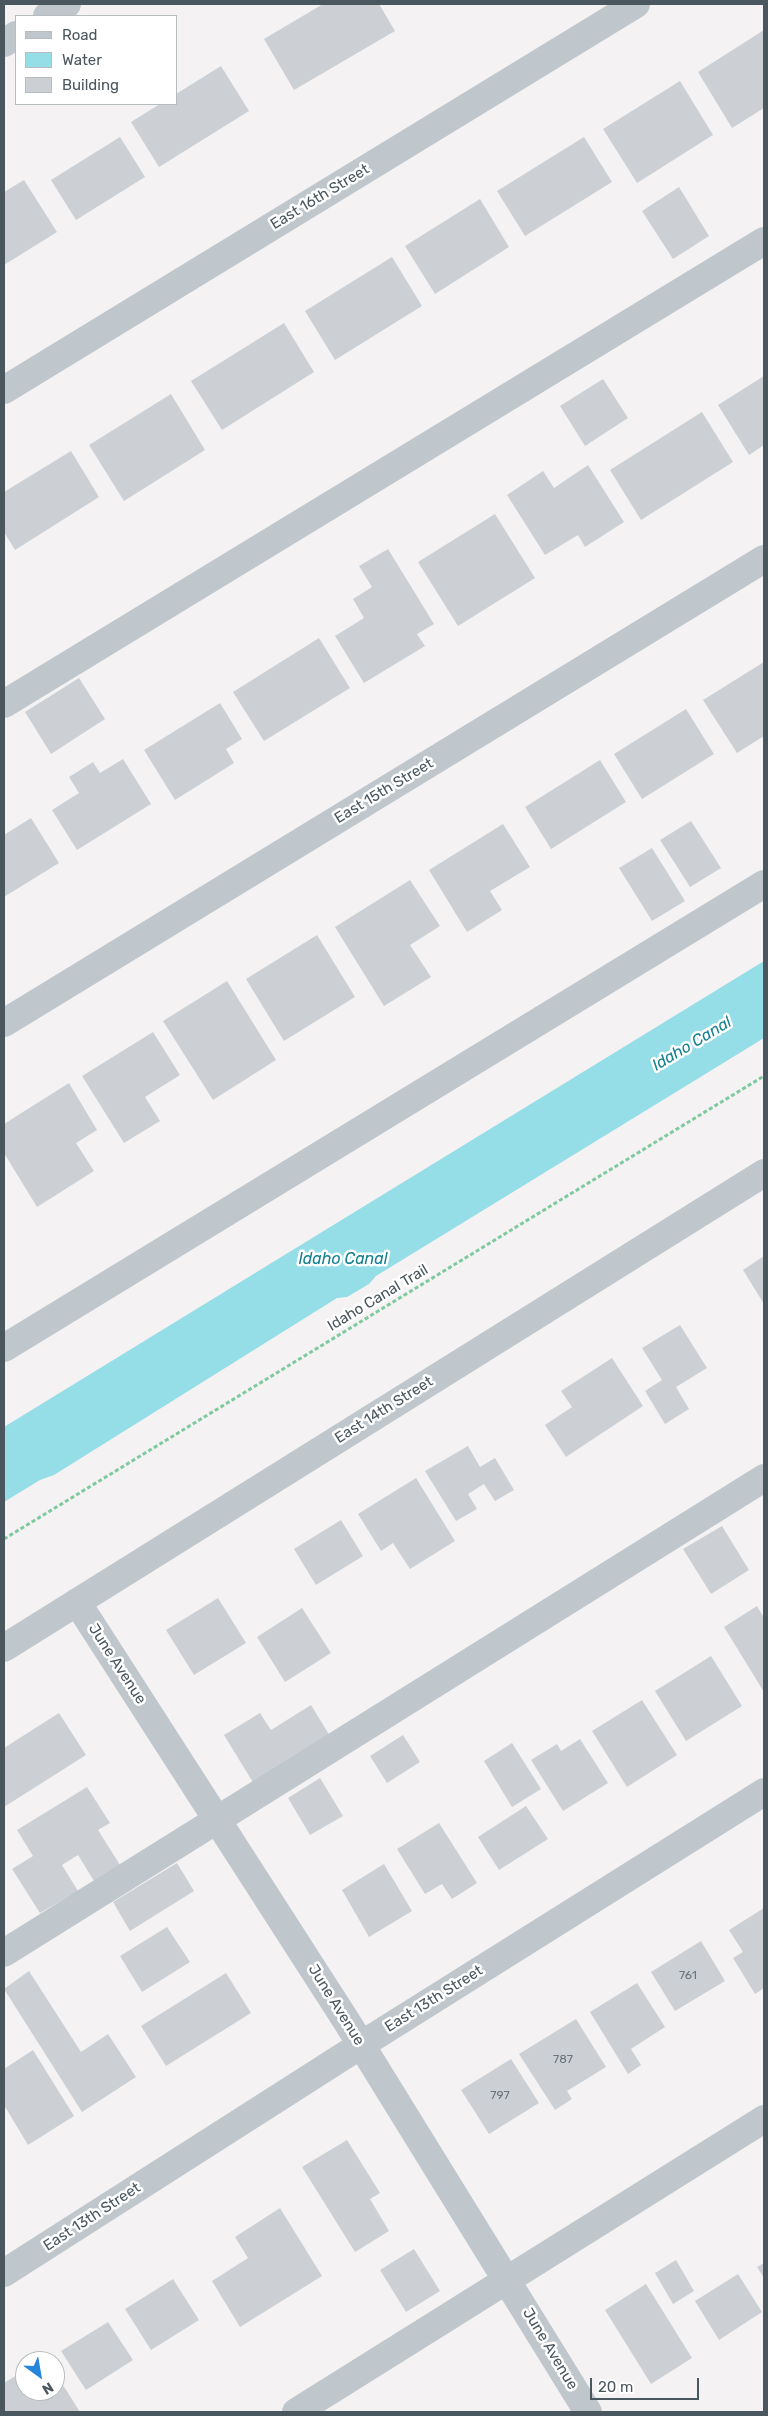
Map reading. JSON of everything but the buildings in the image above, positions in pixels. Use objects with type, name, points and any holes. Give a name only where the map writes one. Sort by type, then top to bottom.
[{"type":"street","points":[[49,15],[67,4]]},
{"type":"street","name":"East 16th Street","points":[[4,390],[636,4]]},
{"type":"street","points":[[4,43],[15,36]]},
{"type":"street","points":[[4,704],[764,241]]},
{"type":"street","name":"East 15th Street","points":[[4,1023],[764,560]]},
{"type":"street","points":[[4,1348],[764,884]]},
{"type":"street","name":"East 14th Street","points":[[4,1648],[764,1173]]},
{"type":"street","points":[[4,1953],[217,1818],[764,1478]]},
{"type":"street","name":"June Avenue","points":[[77,1602],[361,2045],[588,2412]]},
{"type":"street","name":"East 13th Street","points":[[4,2273],[361,2045],[764,1792]]},
{"type":"street","points":[[296,2412],[764,2119]]},
{"type":"path","name":"Idaho Canal Trail","points":[[4,1539],[764,1076]]},
{"type":"water","name":"Idaho Canal","points":[[764,961],[764,1038],[376,1276],[369,1284],[347,1297],[337,1298],[54,1475],[40,1480],[4,1502],[4,1427]]}]
